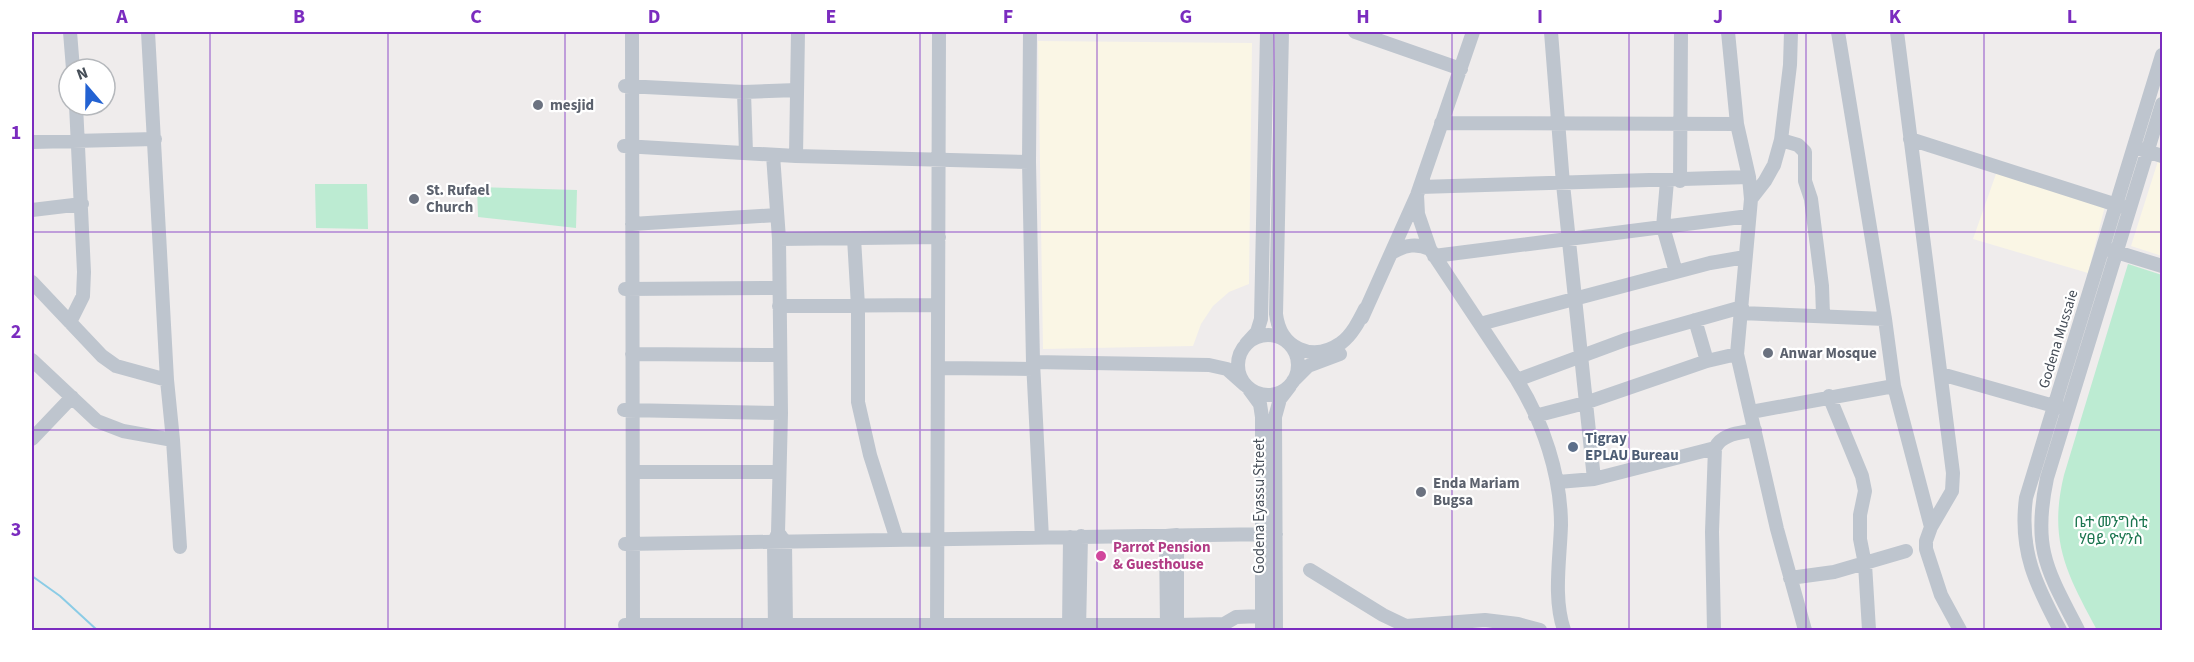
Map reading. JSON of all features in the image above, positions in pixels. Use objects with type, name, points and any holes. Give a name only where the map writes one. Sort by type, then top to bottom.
[{"type":"street","points":[[70,32],[72,57]]},
{"type":"street","points":[[148,32],[167,380],[180,548]]},
{"type":"street","points":[[624,32],[628,86],[629,628],[1172,628],[1224,624],[1236,617],[1262,616]]},
{"type":"street","points":[[628,86],[632,32]]},
{"type":"street","points":[[796,156],[798,32]]},
{"type":"street","points":[[937,628],[939,32]]},
{"type":"street","points":[[1030,32],[1029,162],[1033,366],[1042,538]]},
{"type":"street","points":[[1209,365],[1233,358],[1257,332],[1261,319],[1267,32]]},
{"type":"street","points":[[1282,32],[1276,314],[1281,333],[1297,356],[1298,369],[1292,383]]},
{"type":"street","points":[[1355,32],[1461,69]]},
{"type":"street","points":[[1247,387],[1238,368],[1244,347],[1256,337],[1269,335],[1310,352],[1326,351],[1342,342],[1355,327],[1393,252],[1418,191],[1474,32]]},
{"type":"street","points":[[1551,32],[1563,184],[1594,479]]},
{"type":"street","points":[[1676,272],[1663,227],[1673,181],[1680,123],[1681,32]]},
{"type":"street","points":[[1728,32],[1737,124],[1749,177],[1750,199],[1737,354],[1777,529],[1805,630]]},
{"type":"street","points":[[1750,199],[1765,181],[1774,165],[1781,140],[1790,65],[1791,32]]},
{"type":"street","points":[[1838,32],[1894,386],[1931,528]]},
{"type":"street","points":[[1897,32],[1953,483],[1948,498],[1931,528],[1926,541],[1926,549],[1937,585],[1960,630]]},
{"type":"street","name":"Godena Mussaie","points":[[2060,630],[2035,580],[2027,556],[2024,508],[2028,486],[2055,406],[2111,250],[2131,209],[2141,150],[2158,88],[2163,55]]},
{"type":"street","points":[[628,86],[744,92],[797,90]]},
{"type":"street","points":[[744,92],[746,153]]},
{"type":"street","name":"Godena Mussaie","points":[[2078,630],[2049,573],[2040,535],[2042,506],[2047,478],[2069,410],[2111,250],[2116,204],[2163,104]]},
{"type":"street","points":[[70,322],[83,296],[82,204],[77,117]]},
{"type":"street","points":[[1442,123],[1737,124]]},
{"type":"street","points":[[32,142],[155,139]]},
{"type":"street","points":[[1910,139],[2131,209]]},
{"type":"street","points":[[1781,140],[1798,145],[1805,152],[1805,181],[1811,199],[1822,286],[1823,315]]},
{"type":"street","points":[[628,146],[796,156],[1029,162]]},
{"type":"street","points":[[628,146],[632,224],[627,289],[632,354],[628,410],[633,472],[628,544]]},
{"type":"street","points":[[2141,150],[2163,156]]},
{"type":"street","points":[[774,155],[779,239],[780,628]]},
{"type":"street","points":[[1263,159],[1279,159]]},
{"type":"street","points":[[1418,191],[1749,177]]},
{"type":"street","points":[[1418,191],[1418,214],[1432,253],[1517,380],[1535,416],[1558,482],[1561,512],[1558,603],[1564,630]]},
{"type":"street","points":[[32,210],[82,204]]},
{"type":"street","points":[[632,224],[777,214]]},
{"type":"street","points":[[1393,252],[1411,245],[1418,245],[1432,253],[1570,239],[1749,216]]},
{"type":"street","points":[[779,239],[939,237]]},
{"type":"street","points":[[854,238],[858,306],[858,402],[870,455],[897,540]]},
{"type":"street","points":[[2111,250],[2163,266]]},
{"type":"street","points":[[1480,324],[1710,263],[1745,257]]},
{"type":"street","points":[[32,282],[102,356],[116,366],[167,380]]},
{"type":"street","points":[[627,289],[778,288]]},
{"type":"street","points":[[779,306],[938,305]]},
{"type":"street","points":[[938,368],[1209,365],[1227,369],[1247,387],[1267,395],[1279,393],[1308,366],[1331,359],[1346,350],[1351,344],[1365,309]]},
{"type":"street","points":[[1517,380],[1625,340],[1695,320],[1741,310],[1885,319]]},
{"type":"street","points":[[1695,320],[1707,362]]},
{"type":"street","points":[[632,354],[780,355]]},
{"type":"street","points":[[1535,416],[1585,403],[1737,354]]},
{"type":"street","points":[[32,360],[97,421],[123,431],[173,440]]},
{"type":"street","points":[[1941,374],[2069,410]]},
{"type":"street","name":"Godena Eyassu Street","points":[[1262,630],[1275,417],[1280,399],[1292,383]]},
{"type":"street","points":[[1751,412],[1894,386]]},
{"type":"street","name":"Godena Eyassu Street","points":[[1247,387],[1262,410],[1276,630]]},
{"type":"street","points":[[1829,396],[1862,476],[1865,491],[1860,515],[1860,539],[1865,564],[1869,630]]},
{"type":"street","points":[[32,439],[72,397]]},
{"type":"street","points":[[628,410],[781,413]]},
{"type":"street","points":[[1714,630],[1713,456],[1719,440],[1755,430]]},
{"type":"street","points":[[1558,482],[1594,479],[1715,448]]},
{"type":"street","points":[[633,472],[779,472]]},
{"type":"street","points":[[628,544],[779,539],[897,540],[1269,534]]},
{"type":"street","points":[[1074,628],[1075,536]]},
{"type":"street","points":[[1172,536],[1172,628]]},
{"type":"street","points":[[1790,578],[1834,572],[1906,551]]},
{"type":"street","points":[[1310,570],[1383,615],[1407,626],[1518,624],[1540,630]]},
{"type":"street","points":[[1383,615],[1383,630]]},
{"type":"shaded area","points":[[1038,41],[1252,43],[1249,284],[1229,292],[1213,306],[1201,324],[1193,346],[1043,349]]},
{"type":"shaded area","points":[[2158,161],[2162,162],[2162,256],[2131,246]]},
{"type":"shaded area","points":[[1997,171],[2105,206],[2088,273],[1973,239]]},
{"type":"green space","points":[[315,184],[367,184],[368,229],[316,228]]},
{"type":"green space","points":[[477,187],[577,190],[576,228],[478,217]]},
{"type":"green space","name":"ቤተ መንግስቲ ሃፀይ ዮሃንስ","points":[[2128,264],[2162,275],[2162,630],[2097,630],[2069,574],[2063,556],[2058,519],[2064,475]]},
{"type":"waterway","points":[[32,576],[60,596],[97,630]]},
{"type":"place","name":"mesjid","points":[[538,105]]},
{"type":"place","name":"St. Rufael Church","points":[[414,199]]},
{"type":"place","name":"Anwar Mosque","points":[[1768,353]]},
{"type":"place","name":"Tigray EPLAU Bureau","points":[[1573,447]]},
{"type":"place","name":"Enda Mariam Bugsa","points":[[1421,492]]},
{"type":"place","name":"Parrot Pension & Guesthouse","points":[[1101,556]]}]
